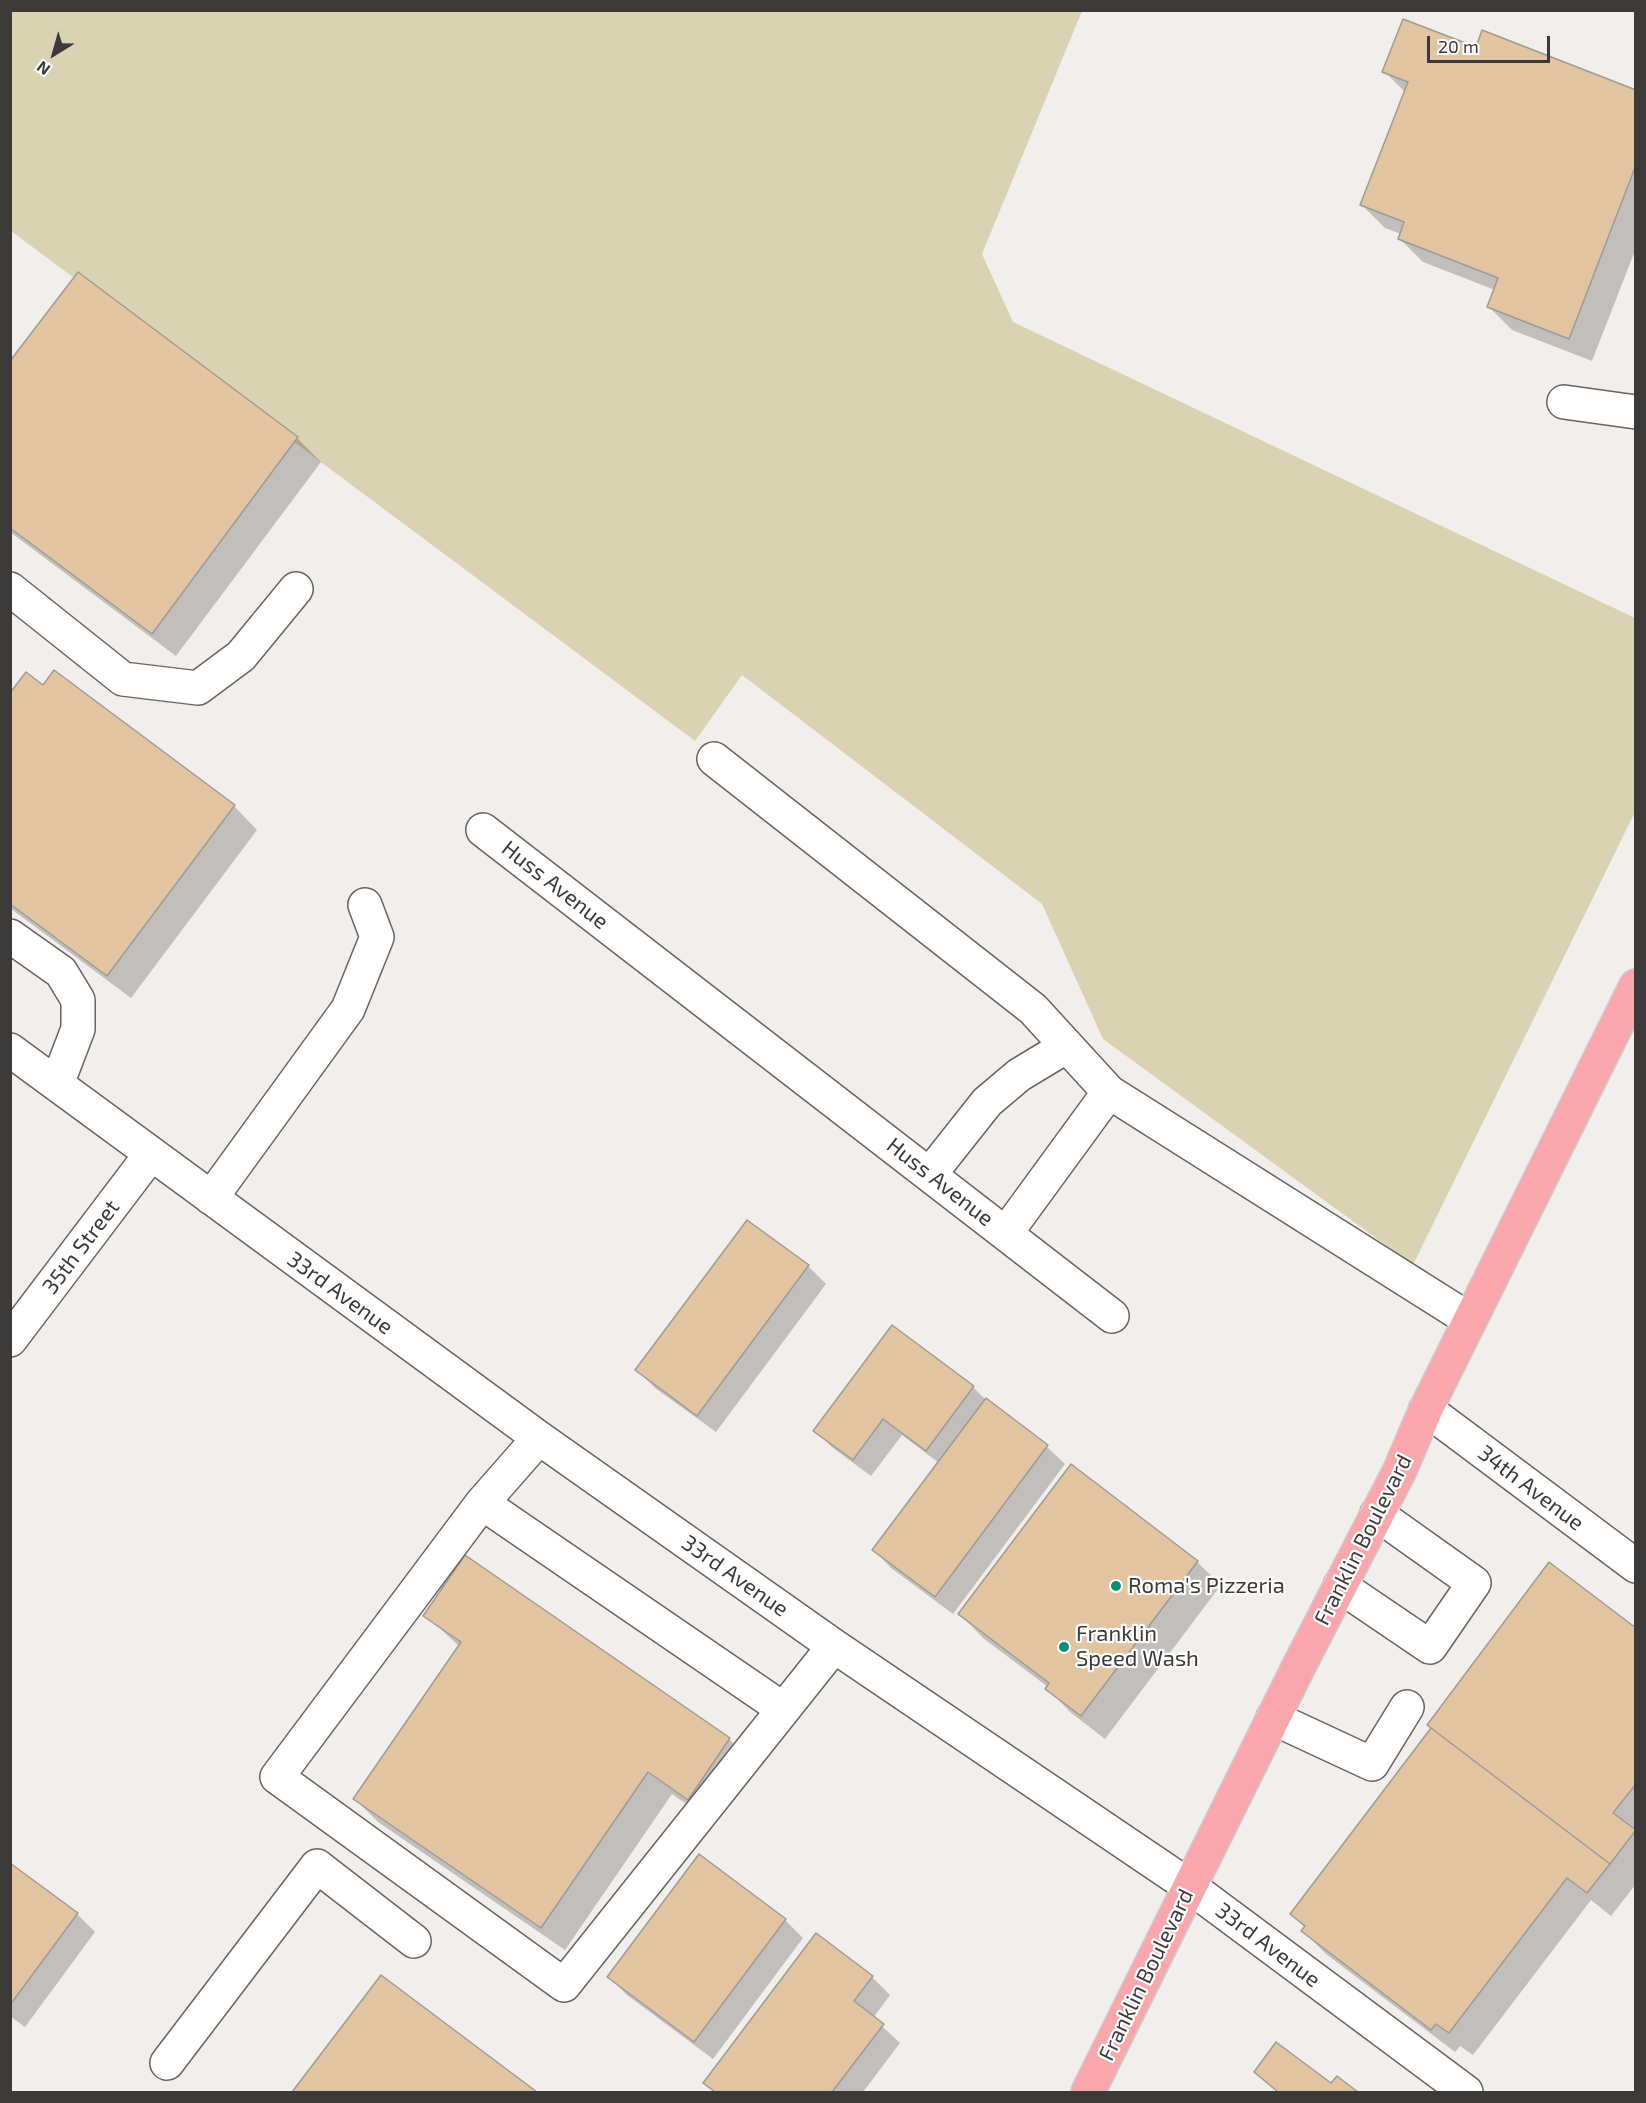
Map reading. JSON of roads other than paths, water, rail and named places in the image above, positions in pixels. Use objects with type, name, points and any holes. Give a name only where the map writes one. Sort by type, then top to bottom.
[{"type":"main road","name":"Franklin Boulevard","points":[[1088,2092],[1273,1718],[1400,1470],[1426,1409],[1635,986]]},
{"type":"street","points":[[1564,402],[1635,412]]},
{"type":"street","points":[[10,589],[123,679],[198,688],[241,656],[297,589]]},
{"type":"street","points":[[714,759],[1033,1009],[1109,1092],[1470,1320]]},
{"type":"street","name":"Huss Avenue","points":[[483,830],[1006,1233],[1109,1092]]},
{"type":"street","points":[[211,1198],[348,1010],[377,937],[365,905]]},
{"type":"street","points":[[10,936],[61,972],[78,1000],[78,1029],[57,1084]]},
{"type":"street","points":[[930,1174],[987,1102],[1018,1075],[1067,1046]]},
{"type":"street","name":"33rd Avenue","points":[[10,1050],[538,1438],[834,1646],[1189,1886],[1466,2092]]},
{"type":"street","name":"35th Street","points":[[10,1340],[151,1154]]},
{"type":"street","points":[[1006,1233],[1112,1316]]},
{"type":"street","name":"34th Avenue","points":[[1426,1409],[1635,1566]]},
{"type":"street","points":[[538,1438],[482,1503],[277,1777],[564,1984],[834,1646]]},
{"type":"street","points":[[482,1503],[783,1709]]},
{"type":"street","points":[[1340,1586],[1430,1647],[1474,1583],[1377,1514]]},
{"type":"street","points":[[1273,1718],[1372,1764],[1407,1707]]},
{"type":"street","points":[[167,2063],[317,1866],[414,1941]]},
{"type":"place","name":"Roma's Pizzeria","points":[[1116,1586]]},
{"type":"place","name":"Franklin Speed Wash","points":[[1064,1647]]}]
